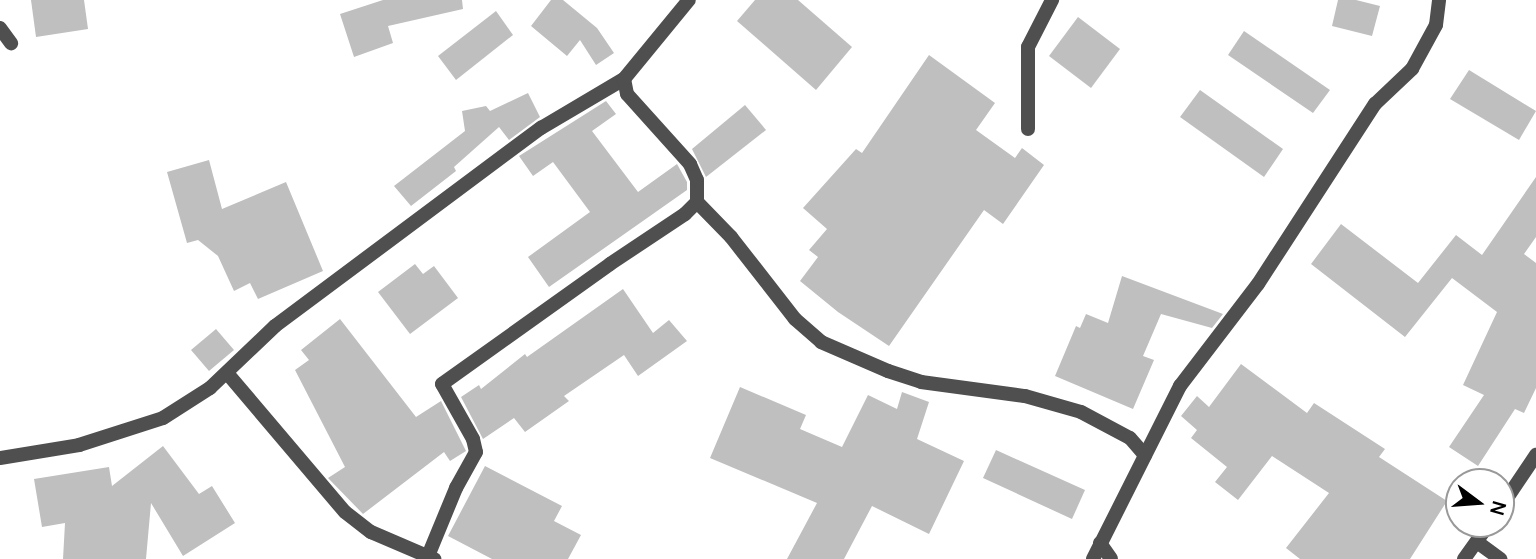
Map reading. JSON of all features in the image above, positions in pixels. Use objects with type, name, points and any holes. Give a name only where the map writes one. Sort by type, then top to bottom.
[{"type":"street","points":[[0,458],[79,445],[163,418],[210,388],[275,327],[541,128],[624,79],[688,0]]},
{"type":"street","points":[[1028,129],[1028,47],[1052,0]]},
{"type":"street","points":[[1093,559],[1180,386],[1258,284],[1374,104],[1412,69],[1436,25],[1439,0]]},
{"type":"street","points":[[0,28],[10,43]]},
{"type":"street","points":[[227,373],[345,512],[371,532],[431,557],[456,488],[477,452],[474,439],[442,384],[685,214],[696,202],[697,180],[690,163],[627,94],[624,79]]},
{"type":"street","points":[[696,202],[731,237],[795,319],[821,342],[921,382],[1025,396],[1081,412],[1130,438],[1145,454]]},
{"type":"street","points":[[1515,486],[1536,455]]},
{"type":"street","points":[[1464,559],[1480,538]]},
{"type":"street","points":[[1477,542],[1500,559]]},
{"type":"street","points":[[1100,543],[1111,559]]},
{"type":"building","points":[[31,0],[84,0],[88,29],[36,37]]},
{"type":"building","points":[[383,0],[462,0],[463,9],[388,26],[393,43],[354,57],[340,14]]},
{"type":"building","points":[[551,0],[563,0],[597,28],[614,53],[596,65],[580,40],[567,56],[531,26]]},
{"type":"building","points":[[755,0],[798,0],[852,47],[816,90],[737,21]]},
{"type":"building","points":[[1338,0],[1356,0],[1380,6],[1372,36],[1332,26]]},
{"type":"building","points":[[496,11],[513,35],[456,80],[438,56]]},
{"type":"building","points":[[1078,17],[1120,49],[1091,88],[1049,56]]},
{"type":"building","points":[[1244,31],[1330,90],[1313,113],[1228,55]]},
{"type":"building","points":[[929,55],[995,103],[976,130],[1015,158],[1022,148],[1044,165],[1003,224],[984,210],[889,346],[838,312],[800,281],[818,257],[809,250],[827,229],[803,208],[856,149],[862,153]]},
{"type":"building","points":[[1469,70],[1536,111],[1519,140],[1450,99]]},
{"type":"building","points":[[1200,90],[1283,149],[1264,177],[1180,117]]},
{"type":"building","points":[[528,93],[540,117],[509,140],[499,127],[454,167],[456,171],[411,206],[394,186],[465,131],[462,111],[486,106],[490,111]]},
{"type":"building","points":[[606,101],[616,114],[592,131],[638,192],[677,164],[687,182],[687,190],[549,287],[528,257],[590,212],[553,162],[533,176],[519,156]]},
{"type":"building","points":[[745,105],[766,130],[706,177],[692,149]]},
{"type":"building","points":[[209,160],[222,209],[286,182],[323,271],[258,299],[250,283],[234,291],[218,256],[198,240],[187,243],[167,172]]},
{"type":"building","points":[[1536,177],[1536,237],[1524,254],[1536,263],[1536,388],[1524,413],[1515,409],[1478,466],[1449,447],[1484,395],[1463,385],[1497,312],[1452,278],[1405,337],[1311,264],[1341,224],[1418,283],[1456,235],[1482,255]]},
{"type":"building","points":[[415,264],[423,274],[434,266],[458,298],[410,334],[378,292]]},
{"type":"building","points":[[1122,276],[1223,314],[1212,328],[1161,314],[1143,356],[1154,360],[1133,409],[1055,376],[1076,326],[1080,328],[1086,314],[1108,323]]},
{"type":"building","points":[[623,289],[653,333],[669,320],[687,341],[638,376],[624,355],[564,396],[569,401],[525,432],[514,418],[483,439],[461,397],[479,385],[481,389],[525,354],[527,357]]},
{"type":"building","points":[[340,319],[416,417],[441,401],[466,451],[450,461],[444,452],[363,514],[328,478],[345,467],[295,370],[309,360],[301,350]]},
{"type":"building","points":[[216,329],[234,350],[209,371],[191,350]]},
{"type":"building","points":[[1241,364],[1307,413],[1314,403],[1385,449],[1379,457],[1445,500],[1445,504],[1410,559],[1300,559],[1286,548],[1329,493],[1272,456],[1238,500],[1215,482],[1227,467],[1191,438],[1197,430],[1181,416],[1197,396],[1209,407]]},
{"type":"building","points":[[740,387],[806,415],[800,429],[842,447],[868,395],[897,409],[902,392],[929,402],[917,439],[964,461],[929,534],[872,506],[844,559],[787,559],[817,503],[710,458]]},
{"type":"building","points":[[163,446],[199,494],[212,486],[235,523],[183,556],[151,503],[146,559],[63,559],[65,523],[42,527],[34,479],[109,467],[112,486]]},
{"type":"building","points":[[996,450],[1085,490],[1072,519],[983,478]]},
{"type":"building","points":[[485,466],[562,506],[554,521],[581,535],[568,559],[492,559],[448,536]]}]
